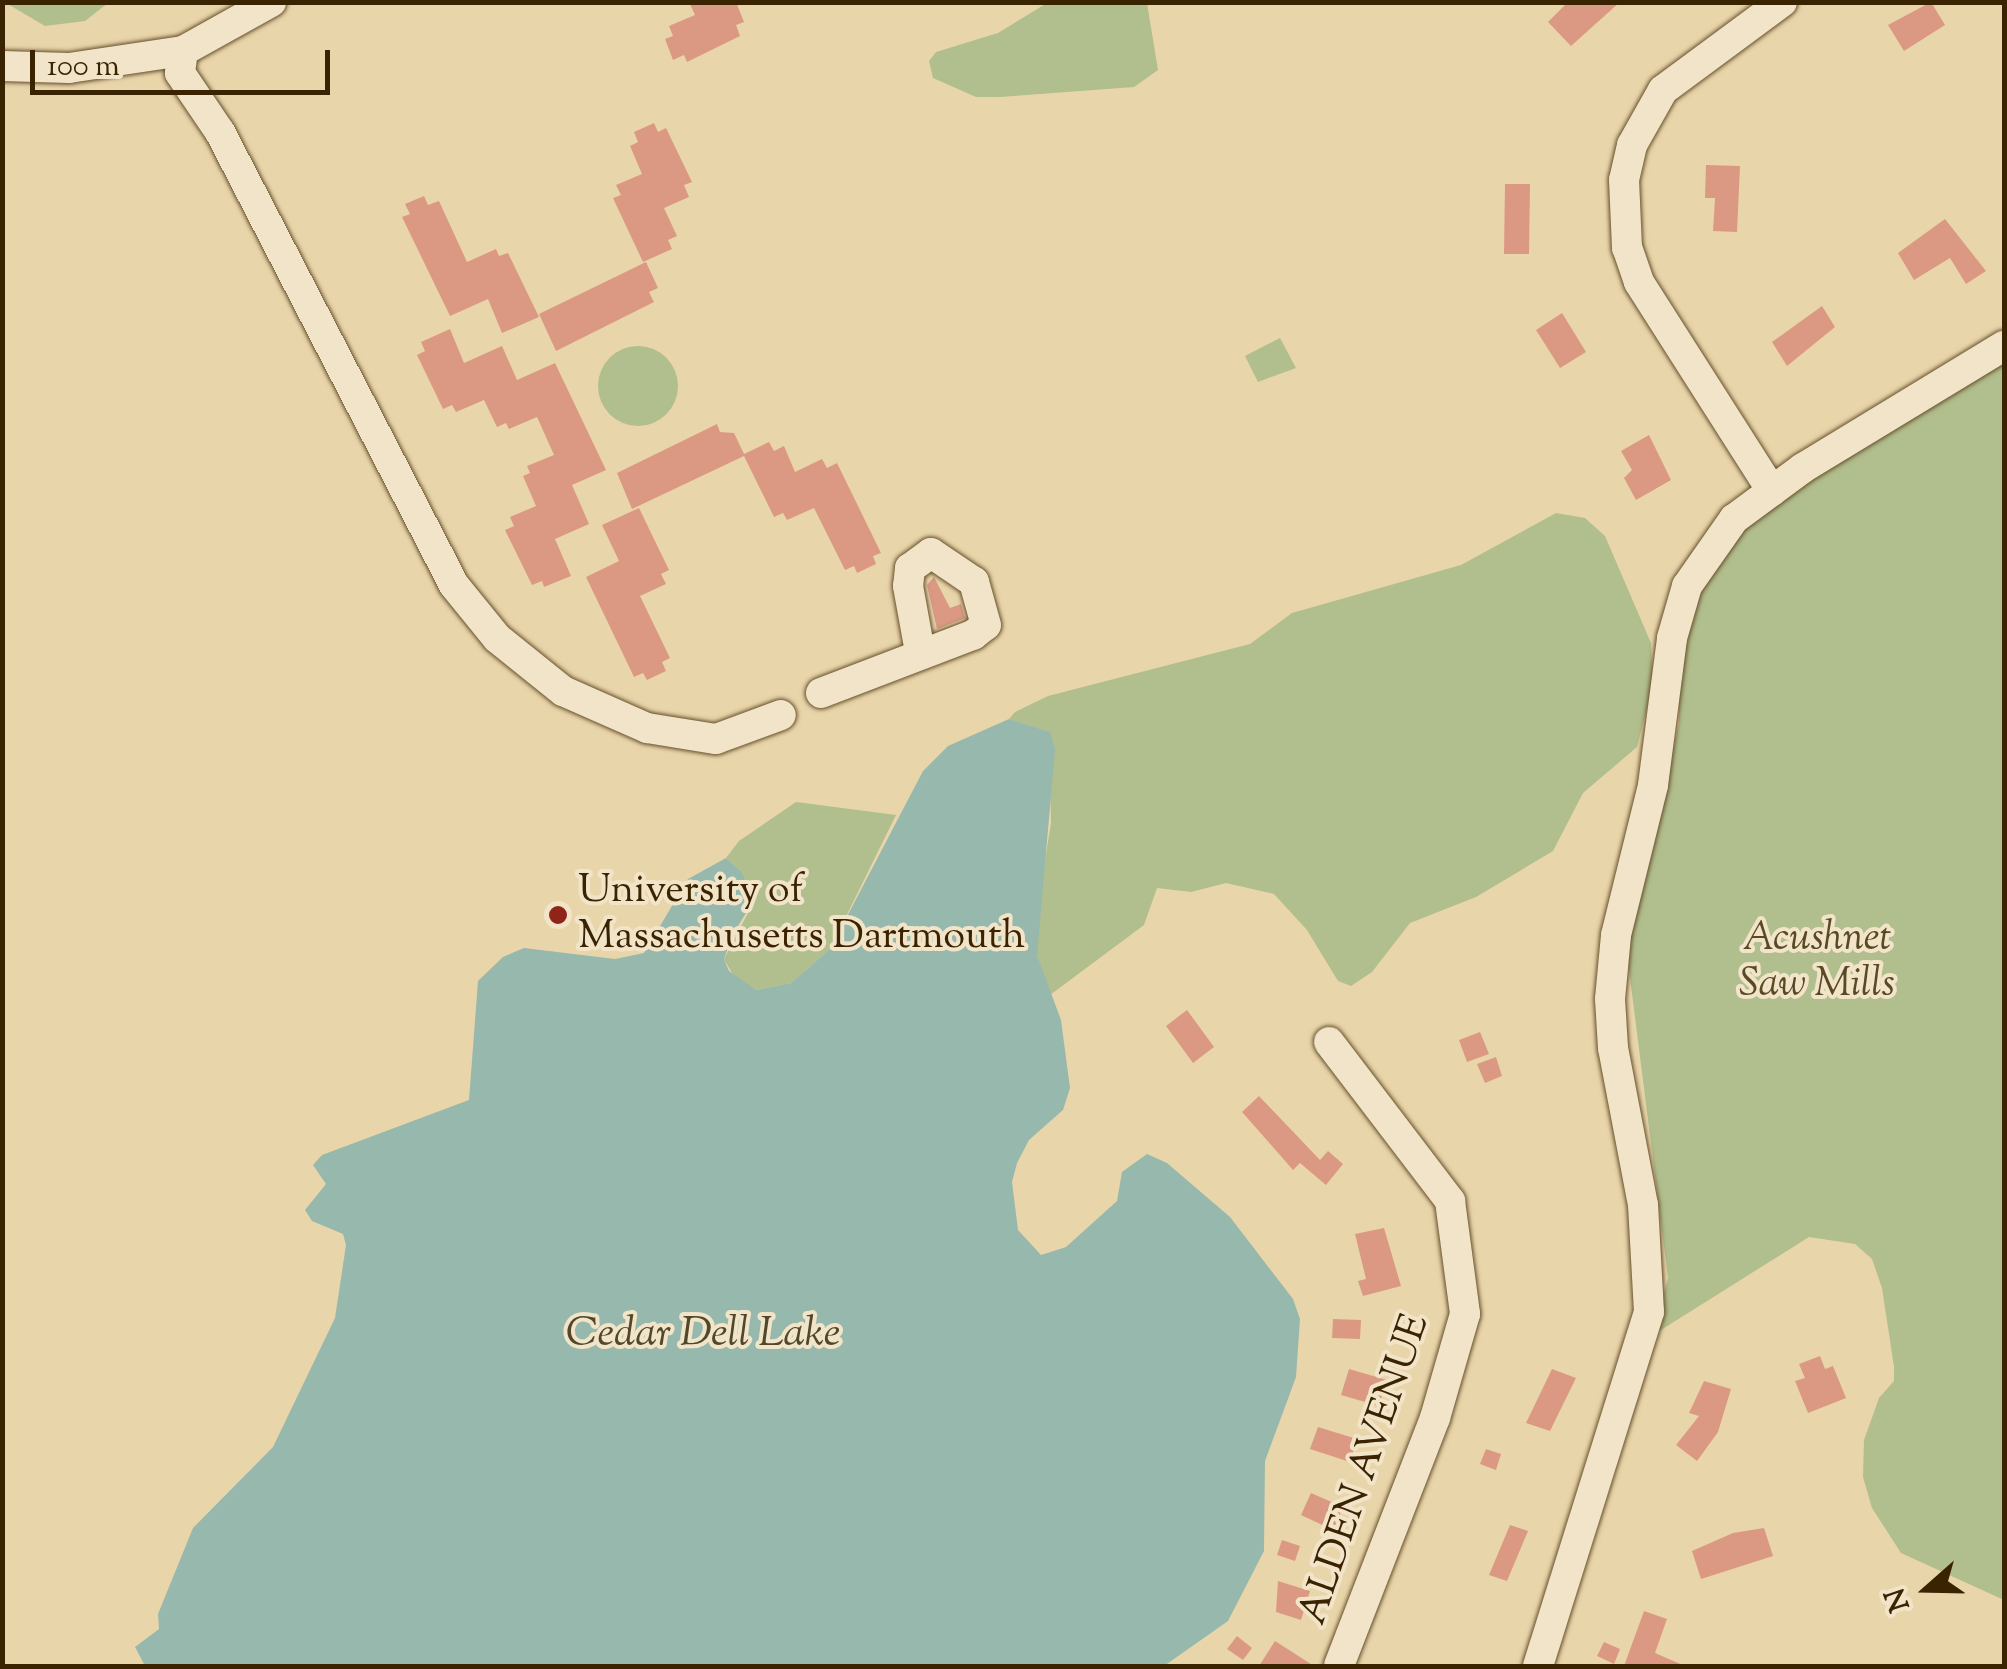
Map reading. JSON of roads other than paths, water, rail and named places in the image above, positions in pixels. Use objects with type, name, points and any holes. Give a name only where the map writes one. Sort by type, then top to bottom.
[{"type":"street","points":[[2,67],[108,81],[181,62],[271,2]]},
{"type":"street","points":[[1772,491],[1638,282],[1627,248],[1624,180],[1632,145],[1663,90],[1782,2]]},
{"type":"street","points":[[181,62],[454,585],[497,638],[562,691],[647,728],[716,739],[780,715]]},
{"type":"street","points":[[1538,1666],[1649,1312],[1642,1204],[1612,1048],[1610,999],[1616,935],[1653,784],[1672,638],[1687,586],[1734,519],[1772,491],[2004,346]]},
{"type":"street","points":[[822,693],[920,652]]},
{"type":"street","name":"ALDEN AVENUE","points":[[1329,1042],[1450,1202],[1464,1314],[1435,1418],[1340,1666]]},
{"type":"water","name":"Cedar Dell Lake","points":[[1009,719],[1050,732],[1055,750],[1037,955],[1061,1020],[1070,1088],[1063,1110],[1029,1140],[1017,1163],[1012,1182],[1018,1230],[1041,1255],[1066,1247],[1117,1201],[1122,1172],[1147,1154],[1167,1163],[1230,1217],[1293,1299],[1300,1319],[1296,1377],[1265,1461],[1264,1551],[1228,1621],[1164,1666],[145,1666],[135,1647],[159,1629],[158,1614],[193,1528],[273,1447],[335,1318],[346,1245],[343,1234],[312,1221],[305,1210],[326,1184],[313,1165],[322,1155],[469,1100],[478,981],[503,957],[524,948],[615,959],[644,953],[688,879],[726,858],[742,872],[752,903],[732,936],[724,959],[729,971],[756,990],[791,983],[830,949],[923,771],[948,746]]},
{"type":"place","name":"University of Massachusetts Dartmouth","points":[[558,915]]},
{"type":"park label","name":"Acushnet Saw Mills","points":[[1817,963]]}]
